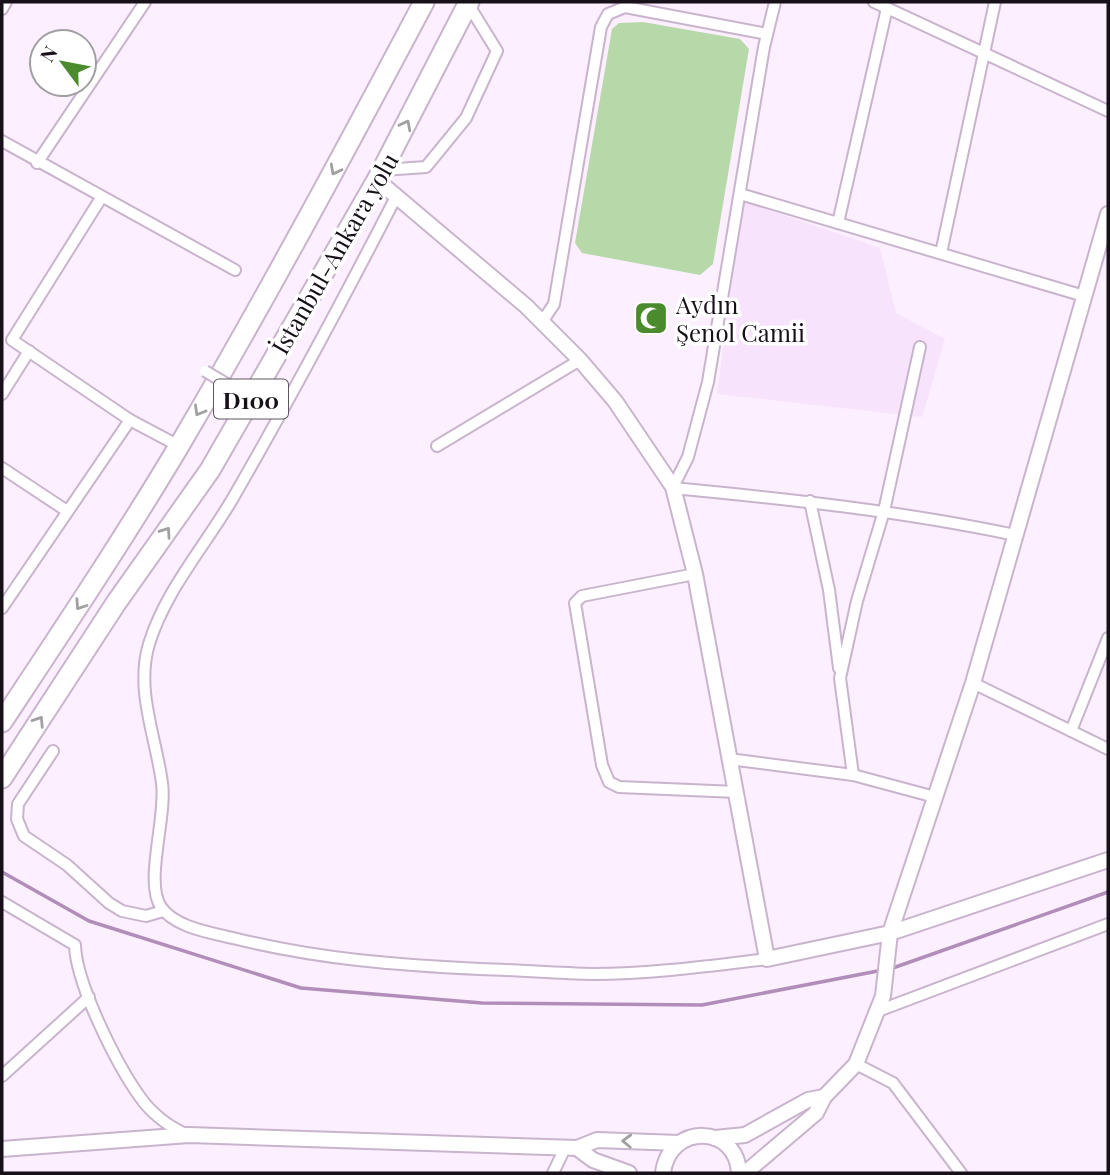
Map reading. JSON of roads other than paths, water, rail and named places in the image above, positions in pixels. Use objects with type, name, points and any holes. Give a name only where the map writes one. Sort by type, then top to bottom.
[{"type":"highway","name":"İstanbul-Ankara yolu","points":[[2,722],[92,587],[178,446],[327,184],[424,2]]},
{"type":"highway","name":"İstanbul-Ankara yolu","points":[[2,778],[116,603],[210,470],[380,175],[469,3]]},
{"type":"street","points":[[2,9],[6,2]]},
{"type":"street","points":[[37,163],[145,2]]},
{"type":"street","points":[[673,487],[688,457],[708,382],[767,34],[775,2]]},
{"type":"street","points":[[874,2],[1108,111]]},
{"type":"street","points":[[941,253],[995,2]]},
{"type":"street","points":[[380,175],[426,167],[467,118],[497,51],[469,3]]},
{"type":"street","points":[[542,322],[554,303],[601,27],[608,14],[625,7],[767,34]]},
{"type":"street","points":[[838,223],[887,8]]},
{"type":"street","points":[[2,141],[37,163],[235,270]]},
{"type":"street","points":[[380,175],[397,195],[542,322],[580,360],[615,401],[673,487],[695,574],[768,959]]},
{"type":"street","points":[[740,194],[1084,296]]},
{"type":"street","points":[[397,195],[314,355],[228,506],[167,604],[148,648],[145,696],[163,786],[163,827],[153,878],[155,897],[163,911],[178,922],[222,935],[296,953],[374,964],[593,974],[684,970],[768,959],[890,933],[1108,860]]},
{"type":"street","points":[[12,340],[101,198]]},
{"type":"street","points":[[744,1173],[816,1113],[824,1097],[856,1064],[883,996],[890,933],[973,683],[1108,214]]},
{"type":"street","points":[[2,333],[131,420],[178,446]]},
{"type":"street","points":[[840,678],[857,601],[884,511],[920,347]]},
{"type":"street","points":[[2,394],[29,351]]},
{"type":"street","points":[[437,446],[580,360]]},
{"type":"street","points":[[205,371],[269,409]]},
{"type":"street","points":[[2,608],[131,420]]},
{"type":"street","points":[[2,468],[67,511]]},
{"type":"street","points":[[673,487],[884,511],[1014,535]]},
{"type":"street","points":[[810,501],[828,590],[853,775]]},
{"type":"street","points":[[695,574],[582,596],[575,603],[602,765],[609,782],[619,787],[737,792]]},
{"type":"street","points":[[1071,731],[1108,638]]},
{"type":"street","points":[[973,683],[1108,749]]},
{"type":"street","points":[[53,751],[18,804],[17,819],[24,836],[66,864],[109,903],[122,911],[146,916],[163,911]]},
{"type":"street","points":[[729,759],[853,775],[935,797]]},
{"type":"street","points":[[2,902],[75,945],[77,964],[89,997],[113,1051],[141,1099],[173,1128],[189,1135]]},
{"type":"street","points":[[877,1011],[1108,924]]},
{"type":"street","points":[[2,1076],[89,997]]},
{"type":"street","points":[[856,1064],[893,1083],[961,1173]]},
{"type":"street","points":[[663,1173],[670,1152],[690,1137],[745,1135],[808,1100],[824,1097]]},
{"type":"street","points":[[2,1149],[189,1135],[571,1148],[597,1140],[679,1143]]},
{"type":"street","points":[[715,1138],[734,1154],[739,1173]]},
{"type":"street","points":[[553,1173],[571,1148]]},
{"type":"street","points":[[571,1148],[593,1160],[629,1173]]},
{"type":"waterway","points":[[2,872],[89,921],[301,988],[482,1003],[702,1005],[883,970]]},
{"type":"waterway","points":[[890,969],[1108,892]]},
{"type":"place","name":"Aydın Şenol Camii","points":[[651,318]]}]
